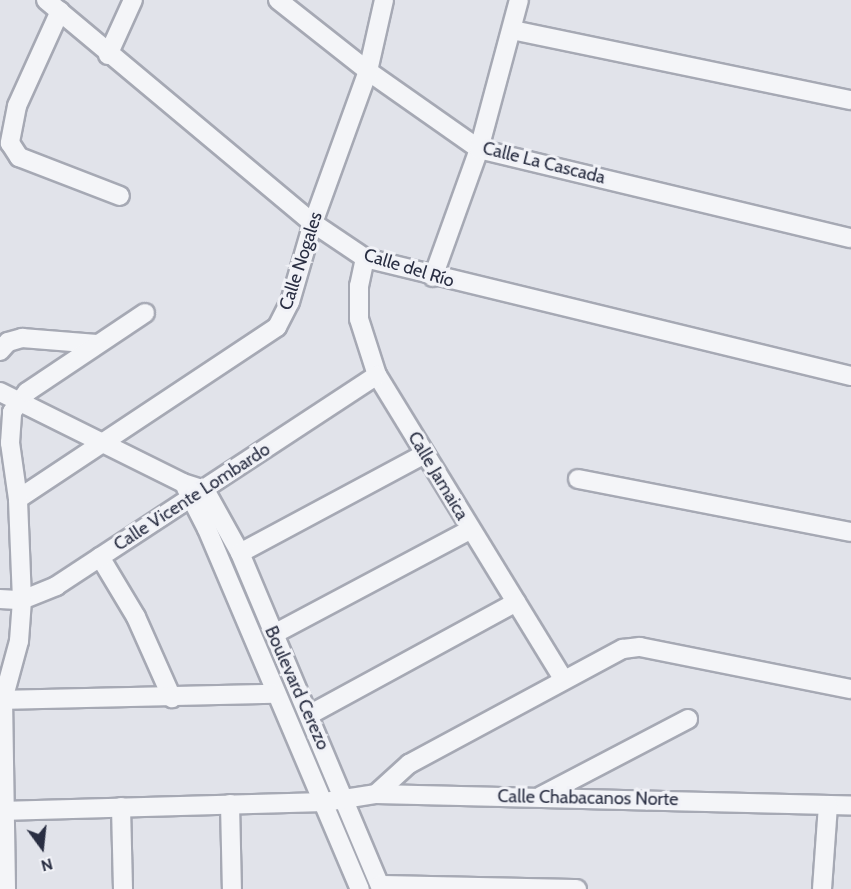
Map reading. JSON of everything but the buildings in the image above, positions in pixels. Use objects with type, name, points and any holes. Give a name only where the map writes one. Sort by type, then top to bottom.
[{"type":"street","name":"Calle del Río","points":[[45,0],[313,224],[365,258],[433,277],[851,376]]},
{"type":"street","points":[[108,55],[133,0]]},
{"type":"street","name":"Calle La Cascada","points":[[278,0],[368,71],[480,149],[851,238]]},
{"type":"street","name":"Calle Nogales","points":[[18,499],[277,327],[290,302],[313,224],[368,71],[384,0]]},
{"type":"street","points":[[433,277],[480,149],[519,0]]},
{"type":"street","points":[[60,11],[17,106],[10,143],[19,157],[120,196]]},
{"type":"street","points":[[512,30],[851,100]]},
{"type":"street","name":"Calle Jamaica","points":[[365,258],[359,286],[359,319],[377,375],[563,679]]},
{"type":"street","points":[[6,889],[1,811],[3,700],[20,641],[22,600],[18,499],[10,431],[16,402],[145,313]]},
{"type":"street","points":[[0,351],[8,342],[22,338],[97,344]]},
{"type":"street","name":"Calle Vicente Lombardo","points":[[0,599],[22,600],[56,586],[193,490],[377,375]]},
{"type":"street","points":[[0,392],[193,490]]},
{"type":"street","points":[[240,553],[425,454]]},
{"type":"street","points":[[578,479],[851,532]]},
{"type":"street","name":"Boulevard Cerezo","points":[[193,490],[240,553],[381,887]]},
{"type":"street","name":"Boulevard Cerezo","points":[[193,490],[276,694],[325,802],[360,889]]},
{"type":"street","points":[[274,634],[470,530]]},
{"type":"street","points":[[100,557],[131,608],[172,698]]},
{"type":"street","points":[[309,715],[516,602]]},
{"type":"street","points":[[376,794],[409,764],[615,652],[640,647],[851,689]]},
{"type":"street","points":[[3,700],[276,694]]},
{"type":"street","points":[[541,796],[688,719]]},
{"type":"street","name":"Calle Chabacanos Norte","points":[[1,811],[325,802],[376,794],[541,796],[851,806]]},
{"type":"street","points":[[230,804],[232,889]]},
{"type":"street","points":[[822,889],[828,805]]},
{"type":"street","points":[[122,807],[123,889]]},
{"type":"street","points":[[381,887],[577,889]]}]
